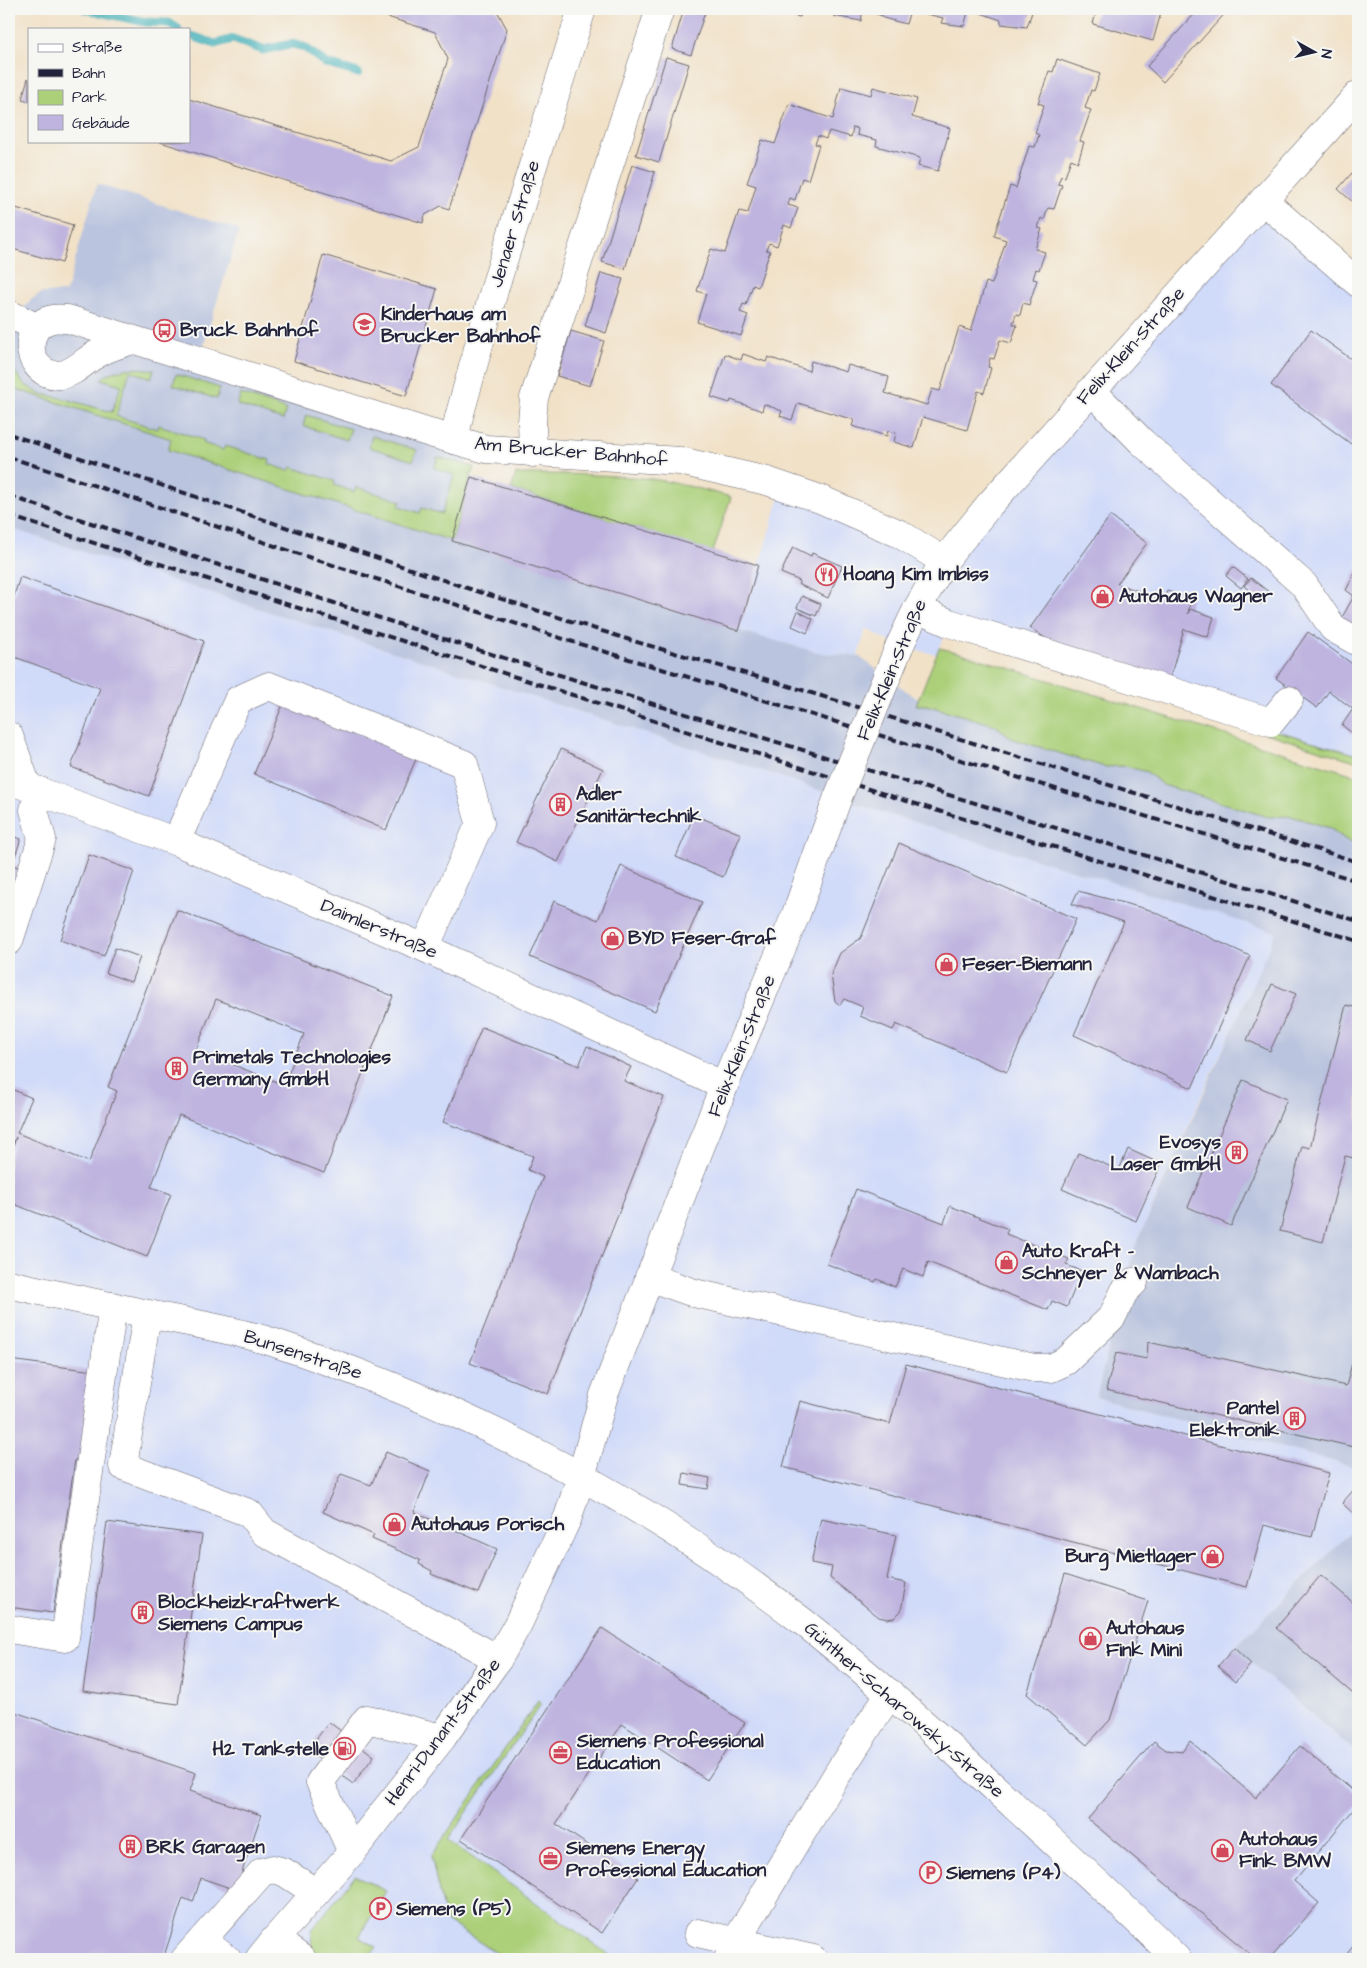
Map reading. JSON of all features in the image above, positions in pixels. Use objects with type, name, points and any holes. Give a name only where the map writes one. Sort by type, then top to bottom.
[{"type":"street","name":"Jenaer Straße","points":[[454,440],[495,287],[582,9]]},
{"type":"street","points":[[533,453],[532,422],[534,398],[660,9]]},
{"type":"street","name":"Felix-Klein-Straße","points":[[581,1476],[604,1395],[649,1277],[724,1086],[796,914],[838,797],[916,609],[944,561],[990,504],[1358,95]]},
{"type":"street","points":[[1264,201],[1358,283]]},
{"type":"street","points":[[9,314],[36,327],[31,337],[30,348],[34,363],[45,372],[59,375],[72,372],[96,354],[133,340]]},
{"type":"street","name":"Am Brucker Bahnhof","points":[[36,327],[51,319],[68,319],[486,449],[680,461],[767,481],[820,499],[900,534],[944,561]]},
{"type":"street","points":[[1091,390],[1142,442],[1304,585],[1333,628],[1358,642]]},
{"type":"street","points":[[916,609],[949,623],[1271,722],[1289,700]]},
{"type":"street","points":[[183,826],[238,700],[270,686],[464,764],[480,824],[425,948]]},
{"type":"street","points":[[9,736],[42,839],[9,941]]},
{"type":"street","name":"Daimlerstraße","points":[[25,785],[177,842],[425,948],[724,1086]]},
{"type":"street","points":[[649,1277],[694,1293],[1034,1368],[1051,1368],[1066,1361],[1112,1317],[1124,1292],[1134,1282]]},
{"type":"street","name":"Bunsenstraße","points":[[9,1284],[268,1341],[363,1374],[489,1429],[581,1476]]},
{"type":"street","points":[[9,1629],[65,1638],[113,1306]]},
{"type":"street","points":[[147,1314],[124,1466],[249,1513],[264,1532],[498,1659]]},
{"type":"street","name":"Henri-Dunant-Straße","points":[[267,1949],[352,1852],[442,1738],[498,1659],[518,1624],[568,1517],[581,1476]]},
{"type":"street","name":"Günther-Scharowsky-Straße","points":[[581,1476],[670,1529],[801,1620],[890,1693],[1035,1824],[1177,1959]]},
{"type":"street","points":[[732,1950],[838,1774],[890,1693]]},
{"type":"street","points":[[352,1852],[320,1782],[367,1719],[442,1738]]},
{"type":"street","points":[[227,1959],[193,1950],[262,1872],[273,1868],[284,1872],[315,1892]]},
{"type":"street","points":[[698,1933],[732,1950],[813,1959]]},
{"type":"street","points":[[267,1949],[302,1959]]},
{"type":"shaded area","points":[[97,184],[239,230],[201,354],[473,443],[442,538],[739,631],[821,653],[858,656],[926,705],[995,725],[1013,739],[1105,767],[1125,766],[1147,772],[1163,785],[1268,817],[1291,816],[1330,828],[1346,840],[1358,844],[1358,1468],[1096,1397],[1134,1249],[1276,932],[874,810],[779,776],[9,528],[9,327],[32,299],[42,293],[66,292]]},
{"type":"shaded area","points":[[1264,200],[1358,284],[1358,755],[947,631],[936,654],[899,647],[866,628],[858,656],[821,653],[739,631],[783,487],[945,564]]},
{"type":"shaded area","points":[[9,528],[779,776],[874,810],[1277,932],[1134,1249],[1096,1397],[1358,1468],[1358,1525],[1234,1648],[1358,1754],[1358,1959],[9,1959]]},
{"type":"shaded area","points":[[1358,1525],[1358,1754],[1234,1648]]},
{"type":"green space","points":[[9,368],[13,369],[24,384],[40,394],[112,412],[121,385],[101,379],[119,370],[140,368],[154,370],[151,378],[130,371],[116,416],[157,429],[159,425],[204,440],[203,443],[223,450],[225,446],[270,460],[269,464],[289,471],[291,467],[335,481],[334,485],[354,492],[356,487],[401,501],[399,506],[420,513],[422,508],[442,514],[454,475],[434,468],[438,457],[474,467],[452,541],[168,450],[171,439],[9,387]]},
{"type":"green space","points":[[176,374],[220,388],[217,399],[173,385]]},
{"type":"green space","points":[[241,394],[286,409],[283,420],[237,405]]},
{"type":"green space","points":[[306,415],[351,429],[347,440],[303,426]]},
{"type":"green space","points":[[372,436],[417,450],[413,461],[369,447]]},
{"type":"green space","points":[[516,474],[635,477],[682,485],[731,497],[713,552],[511,489]]},
{"type":"green space","points":[[939,648],[961,653],[1358,776],[1358,844],[1346,840],[1330,828],[1291,816],[1268,817],[1163,785],[1147,772],[1125,766],[1105,767],[1013,739],[995,725],[926,705],[916,705]]},
{"type":"green space","points":[[1241,720],[1358,755],[1358,762],[1240,725]]},
{"type":"green space","points":[[538,1701],[541,1704],[448,1840],[615,1959],[506,1959],[445,1920],[431,1856]]},
{"type":"green space","points":[[355,1875],[386,1891],[359,1937],[377,1947],[368,1959],[318,1959],[315,1957],[311,1947],[312,1930]]},
{"type":"building","points":[[362,9],[496,9],[507,29],[449,209],[441,206],[425,215],[423,223],[160,142],[190,142],[190,99],[391,161],[419,147],[448,59],[435,32]]},
{"type":"building","points":[[684,9],[706,9],[691,55],[672,49]]},
{"type":"building","points":[[775,9],[803,9],[800,17],[775,12]]},
{"type":"building","points":[[823,9],[969,9],[964,26],[941,23],[943,18],[910,10],[906,24],[863,10],[861,21],[833,16],[835,13]]},
{"type":"building","points":[[969,9],[1033,9],[1027,27],[1001,24],[1001,20]]},
{"type":"building","points":[[1097,9],[1162,9],[1153,41],[1093,24]]},
{"type":"building","points":[[1199,9],[1229,9],[1163,82],[1147,66]]},
{"type":"building","points":[[666,57],[689,64],[659,162],[636,155]]},
{"type":"building","points":[[1057,59],[1100,74],[1094,91],[1091,90],[1085,108],[1091,110],[1080,141],[1084,142],[1078,162],[1071,159],[1065,177],[1061,176],[1058,184],[1062,185],[1054,209],[1048,208],[1044,220],[1041,218],[1038,228],[1042,229],[1035,249],[1045,252],[1039,270],[1036,269],[1033,279],[1037,280],[1029,305],[1023,303],[1020,315],[1016,314],[1013,324],[1017,325],[1011,343],[1000,340],[994,359],[990,358],[988,367],[991,368],[984,393],[978,391],[967,430],[923,417],[914,448],[894,442],[896,433],[888,431],[887,436],[852,426],[854,420],[798,403],[792,420],[780,416],[782,411],[764,404],[762,411],[731,400],[730,403],[711,397],[725,354],[741,360],[743,354],[766,362],[768,357],[809,371],[811,361],[846,372],[848,365],[889,377],[885,393],[927,405],[932,389],[940,391],[959,327],[971,331],[986,282],[992,284],[1006,240],[994,236],[1010,186],[1016,188],[1029,146],[1035,147],[1039,135],[1035,133],[1044,105],[1038,103],[1049,71],[1053,72]]},
{"type":"building","points":[[28,78],[28,101],[22,99]]},
{"type":"building","points":[[841,87],[871,95],[873,87],[917,99],[912,117],[950,128],[938,171],[918,166],[920,158],[876,146],[877,140],[857,135],[858,129],[853,127],[851,137],[829,131],[826,139],[818,136],[815,144],[819,145],[808,180],[802,178],[795,200],[790,198],[788,205],[798,208],[791,228],[784,225],[777,246],[769,243],[766,250],[770,251],[758,287],[753,285],[746,305],[743,304],[740,312],[748,315],[741,336],[697,322],[706,294],[697,291],[711,249],[725,253],[739,211],[748,213],[756,186],[747,183],[762,140],[775,144],[789,104],[833,119]]},
{"type":"building","points":[[632,165],[655,172],[625,269],[602,262]]},
{"type":"building","points":[[1358,166],[1358,200],[1355,204],[1338,189]]},
{"type":"building","points":[[9,206],[73,225],[62,263],[9,248]]},
{"type":"building","name":"Kinderhaus am Brucker Bahnhof","points":[[323,255],[437,289],[406,396],[294,361]]},
{"type":"building","points":[[601,273],[623,279],[606,333],[585,326]]},
{"type":"building","points":[[1311,330],[1358,364],[1358,449],[1271,385]]},
{"type":"building","points":[[571,331],[604,341],[590,386],[557,376]]},
{"type":"building","points":[[471,477],[758,565],[739,631],[452,541]]},
{"type":"building","name":"Autohaus Wagner","points":[[1110,516],[1147,543],[1117,584],[1164,599],[1167,591],[1191,598],[1188,614],[1190,609],[1214,617],[1208,637],[1184,629],[1169,681],[1064,650],[1030,628]]},
{"type":"building","points":[[793,547],[811,556],[812,553],[842,566],[828,598],[798,584],[800,581],[781,573]]},
{"type":"building","points":[[1233,567],[1248,579],[1241,588],[1226,576]]},
{"type":"building","points":[[1358,568],[1358,629],[1341,619],[1354,596],[1346,590]]},
{"type":"building","points":[[20,577],[204,641],[149,796],[71,767],[100,688],[9,655],[9,611]]},
{"type":"building","points":[[1251,578],[1270,593],[1261,604],[1251,596],[1253,593],[1244,586]]},
{"type":"building","points":[[802,596],[821,604],[816,616],[797,608]]},
{"type":"building","points":[[798,611],[813,619],[807,633],[792,626]]},
{"type":"building","points":[[1308,632],[1358,668],[1358,738],[1342,725],[1353,709],[1329,691],[1317,708],[1276,678]]},
{"type":"building","points":[[284,702],[416,759],[386,830],[254,774]]},
{"type":"building","name":"Adler Sanitärtechnik","points":[[561,749],[603,769],[558,862],[516,842]]},
{"type":"building","points":[[694,815],[741,834],[723,877],[676,857]]},
{"type":"building","points":[[9,835],[21,839],[12,865],[26,869],[9,922]]},
{"type":"building","name":"Feser-Biemann","points":[[899,843],[1076,919],[1007,1072],[896,1024],[893,1030],[860,1016],[863,1007],[844,999],[840,1005],[835,1001],[831,975],[840,953],[861,938]]},
{"type":"building","points":[[89,855],[134,871],[104,956],[60,940]]},
{"type":"building","name":"BYD Feser-Graf","points":[[621,866],[702,902],[655,1011],[530,957],[554,901],[598,920]]},
{"type":"building","points":[[1078,891],[1150,910],[1250,956],[1192,1088],[1074,1035],[1124,922],[1072,904]]},
{"type":"building","name":"Primetals Technologies Germany GmbH","points":[[177,910],[393,996],[324,1173],[179,1115],[151,1187],[171,1194],[147,1257],[9,1202],[9,1160],[16,1137],[9,1153],[9,1088],[32,1098],[17,1133],[89,1162],[117,1091],[108,1087]],"holes":[[[216,999],[304,1034],[284,1085],[196,1050]]]},
{"type":"building","points":[[115,948],[140,957],[131,982],[106,973]]},
{"type":"building","points":[[1272,984],[1296,994],[1270,1051],[1247,1040]]},
{"type":"building","points":[[1346,1005],[1358,1008],[1358,1159],[1345,1156],[1323,1242],[1280,1231],[1302,1146],[1310,1148]]},
{"type":"building","points":[[482,1027],[579,1066],[587,1046],[631,1067],[624,1081],[664,1097],[548,1394],[470,1363],[543,1177],[528,1170],[533,1156],[443,1122]]},
{"type":"building","name":"Evosys Laser GmbH","points":[[1243,1080],[1287,1099],[1231,1226],[1188,1207]]},
{"type":"building","points":[[1128,1149],[1161,1164],[1136,1221],[1062,1189],[1078,1153],[1119,1170]]},
{"type":"building","points":[[856,1189],[944,1223],[950,1206],[1008,1229],[1006,1234],[1069,1259],[1066,1265],[1082,1271],[1067,1307],[1052,1301],[1048,1310],[928,1262],[923,1277],[903,1269],[895,1287],[877,1279],[875,1282],[827,1264]]},
{"type":"building","name":"Pantel Elektronik","points":[[1358,1341],[1358,1448],[1106,1390],[1116,1353],[1147,1359],[1148,1342],[1346,1386]]},
{"type":"building","points":[[9,1360],[94,1371],[81,1461],[75,1459],[53,1613],[9,1607]]},
{"type":"building","points":[[906,1364],[1329,1473],[1312,1537],[1264,1525],[1247,1587],[783,1467],[800,1401],[890,1424]]},
{"type":"building","name":"Autohaus Porisch","points":[[386,1452],[430,1471],[414,1512],[497,1549],[478,1593],[431,1574],[432,1571],[419,1564],[420,1560],[372,1539],[374,1535],[323,1512],[341,1474],[371,1485]]},
{"type":"building","points":[[684,1473],[710,1478],[708,1489],[682,1485]]},
{"type":"building","points":[[1358,1485],[1358,1518],[1342,1503]]},
{"type":"building","points":[[821,1519],[896,1535],[887,1579],[906,1583],[901,1611],[894,1618],[879,1617],[830,1578],[832,1567],[811,1563]]},
{"type":"building","name":"Blockheizkraftwerk Siemens Campus","points":[[107,1522],[202,1535],[178,1704],[83,1691]]},
{"type":"building","name":"Autohaus Fink Mini","points":[[1065,1574],[1148,1601],[1110,1720],[1087,1745],[1027,1694]]},
{"type":"building","points":[[1321,1575],[1358,1607],[1358,1698],[1276,1628]]},
{"type":"building","name":"Siemens Professional Education","points":[[602,1628],[745,1723],[707,1780],[622,1724],[556,1824],[638,1878],[602,1933],[461,1839]]},
{"type":"building","points":[[1234,1648],[1251,1664],[1235,1682],[1218,1666]]},
{"type":"building","name":"BRK Garagen","points":[[9,1710],[196,1773],[190,1791],[261,1815],[236,1890],[201,1878],[193,1902],[183,1898],[163,1959],[9,1959]]},
{"type":"building","points":[[329,1722],[374,1756],[353,1784],[308,1750]]},
{"type":"building","name":"Autohaus Fink BMW","points":[[1154,1741],[1166,1750],[1182,1752],[1190,1741],[1256,1798],[1300,1746],[1358,1795],[1358,1804],[1294,1881],[1319,1903],[1269,1959],[1256,1959],[1088,1819]]},
{"type":"building","points":[[1358,1940],[1358,1959],[1352,1959],[1346,1955]]},
{"type":"waterway","points":[[85,9],[146,22],[169,23],[176,28]]},
{"type":"waterway","points":[[190,35],[215,44],[233,39],[263,50],[292,44],[304,47],[325,63],[358,73]]},
{"type":"railway","points":[[9,434],[461,586],[630,640],[789,686],[1358,862]]},
{"type":"railway","points":[[9,457],[317,560],[570,641],[1358,881]]},
{"type":"railway","points":[[9,496],[462,645],[1358,921]]},
{"type":"railway","points":[[9,516],[900,799],[1358,941]]},
{"type":"place","name":"Kinderhaus am Brucker Bahnhof","points":[[365,325]]},
{"type":"place","name":"Bruck Bahnhof","points":[[164,330]]},
{"type":"place","name":"Hoang Kim Imbiss","points":[[827,574]]},
{"type":"place","name":"Autohaus Wagner","points":[[1103,596]]},
{"type":"place","name":"Adler Sanitärtechnik","points":[[560,805]]},
{"type":"place","name":"BYD Feser-Graf","points":[[612,938]]},
{"type":"place","name":"Feser-Biemann","points":[[946,964]]},
{"type":"place","name":"Primetals Technologies Germany GmbH","points":[[177,1068]]},
{"type":"place","name":"Evosys Laser GmbH","points":[[1237,1153]]},
{"type":"place","name":"Auto Kraft - Schneyer & Wambach","points":[[1006,1262]]},
{"type":"place","name":"Pantel Elektronik","points":[[1295,1419]]},
{"type":"place","name":"Autohaus Porisch","points":[[395,1524]]},
{"type":"place","name":"Burg Mietlager","points":[[1212,1556]]},
{"type":"place","name":"Blockheizkraftwerk Siemens Campus","points":[[142,1613]]},
{"type":"place","name":"Autohaus Fink Mini","points":[[1090,1639]]},
{"type":"place","name":"H2 Tankstelle","points":[[345,1749]]},
{"type":"place","name":"Siemens Professional Education","points":[[561,1752]]},
{"type":"place","name":"BRK Garagen","points":[[130,1847]]},
{"type":"place","name":"Autohaus Fink BMW","points":[[1223,1850]]},
{"type":"place","name":"Siemens Energy Professional Education","points":[[550,1859]]},
{"type":"place","name":"Siemens (P4)","points":[[930,1873]]},
{"type":"place","name":"Siemens (P5)","points":[[380,1909]]}]
